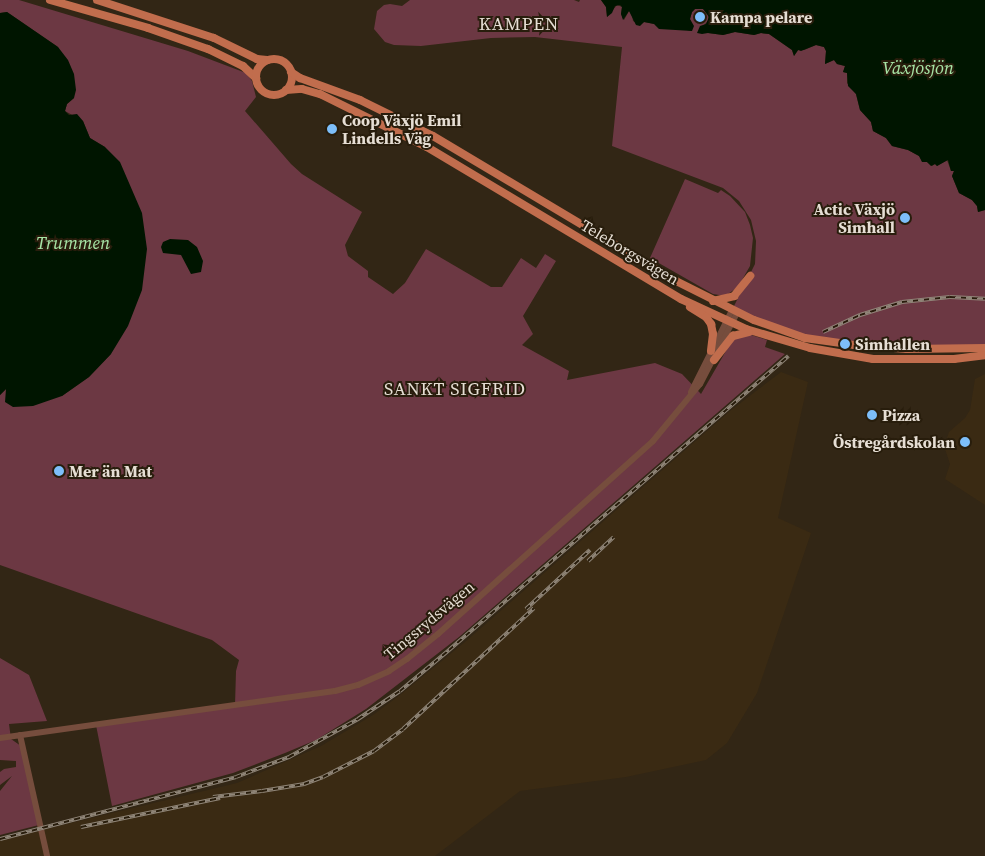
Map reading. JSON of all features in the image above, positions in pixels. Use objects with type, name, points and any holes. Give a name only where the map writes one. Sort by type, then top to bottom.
[{"type":"main road","points":[[50,0],[148,28],[208,49],[243,66],[256,78],[261,89],[268,94],[277,95],[286,90],[291,81],[291,72],[287,64],[280,60],[257,59],[214,38],[97,0]]},
{"type":"main road","points":[[256,78],[260,66],[267,60]]},
{"type":"main road","name":"Teleborgsvägen","points":[[291,72],[300,78],[360,100],[433,136],[676,281],[735,312],[805,338],[845,344],[907,349],[985,348]]},
{"type":"main road","name":"Teleborgsvägen","points":[[286,90],[302,88],[320,94],[427,147],[681,298],[753,332],[810,348],[873,359],[954,359],[985,355]]},
{"type":"main road","points":[[714,301],[734,296],[750,276]]},
{"type":"main road","points":[[681,298],[710,321],[713,331],[711,351]]},
{"type":"main road","points":[[714,360],[734,336],[753,332]]},
{"type":"street","name":"Tingsrydsvägen","points":[[687,400],[711,351],[735,312]]},
{"type":"street","name":"Tingsrydsvägen","points":[[0,738],[329,692],[358,685],[379,677],[398,666],[423,646],[622,471],[653,441],[687,400],[714,360],[729,322]]},
{"type":"street","points":[[20,735],[47,856]]},
{"type":"shaded area","points":[[0,0],[19,0],[188,51],[246,73],[252,81],[256,97],[245,111],[302,174],[362,212],[345,245],[348,256],[368,271],[368,277],[393,294],[405,283],[426,249],[491,287],[502,287],[521,258],[536,268],[545,254],[556,261],[523,316],[533,334],[522,345],[569,371],[567,380],[655,363],[682,374],[701,394],[730,344],[738,335],[745,333],[767,340],[765,347],[785,354],[459,637],[366,709],[316,740],[233,773],[112,806],[96,725],[235,705],[236,671],[239,660],[212,640],[0,565],[0,395],[6,389],[6,394],[62,396],[89,377],[111,354],[105,147],[90,138],[83,121],[65,111],[67,104],[74,98],[58,47],[7,12],[0,13]]},
{"type":"shaded area","points":[[410,0],[574,0],[579,2],[580,0],[601,0],[606,7],[607,17],[617,5],[622,7],[621,14],[624,20],[629,11],[632,14],[633,21],[640,25],[644,22],[692,31],[690,19],[692,12],[695,9],[703,9],[708,14],[708,21],[704,25],[708,33],[723,35],[735,32],[754,35],[761,33],[769,34],[792,50],[794,56],[799,49],[804,50],[816,45],[824,47],[826,51],[825,64],[834,60],[837,64],[845,66],[843,72],[847,73],[847,83],[856,94],[860,110],[871,122],[873,131],[886,138],[892,146],[908,150],[919,156],[923,162],[927,162],[932,166],[935,164],[937,166],[947,160],[951,171],[954,171],[952,176],[959,193],[972,200],[977,206],[978,212],[985,210],[985,348],[907,349],[805,338],[732,310],[755,264],[756,241],[751,220],[739,201],[723,188],[612,146],[622,47],[535,37],[491,38],[421,46],[394,45],[385,42],[374,29],[377,11],[384,5],[402,6]]},
{"type":"shaded area","points":[[685,179],[718,193],[721,190],[730,196],[745,212],[750,225],[753,238],[750,266],[738,287],[725,296],[713,294],[650,258]]},
{"type":"shaded area","points":[[781,372],[808,382],[778,518],[811,533],[757,693],[727,743],[706,760],[626,777],[520,791],[435,856],[0,856],[0,840],[237,783],[321,746],[373,715],[465,642],[730,411]]},
{"type":"shaded area","name":"Östregårdskolan","points":[[985,374],[985,505],[945,479],[950,464],[944,446],[949,432],[965,418],[970,410],[975,379]]},
{"type":"shaded area","points":[[0,658],[29,675],[47,721],[9,724],[11,739],[21,746],[39,825],[0,835],[0,791],[12,776],[0,785],[0,772],[4,769],[16,767],[16,761],[0,760]]},
{"type":"water","name":"Växjösjön","points":[[601,0],[985,0],[985,210],[978,212],[977,206],[972,200],[959,193],[952,176],[954,171],[951,171],[948,160],[937,166],[935,164],[931,166],[927,162],[922,162],[919,156],[908,150],[892,146],[886,138],[873,131],[871,122],[860,110],[856,94],[848,86],[847,73],[843,72],[845,66],[837,64],[834,60],[825,64],[826,51],[824,47],[816,45],[801,51],[798,50],[794,56],[792,50],[769,34],[761,33],[754,35],[735,32],[723,35],[697,33],[700,26],[706,24],[709,17],[703,9],[695,9],[692,12],[690,19],[694,26],[692,31],[659,29],[654,24],[644,22],[640,26],[636,25],[629,11],[623,20],[621,14],[622,7],[620,5],[615,6],[612,13],[607,17],[606,7]]},
{"type":"water","name":"Trummen","points":[[7,12],[58,47],[68,60],[74,74],[76,90],[74,98],[67,104],[65,111],[69,115],[77,114],[83,121],[90,138],[105,147],[120,162],[142,213],[147,249],[142,290],[128,326],[111,354],[89,377],[62,396],[33,406],[13,407],[5,402],[6,389],[0,395],[0,13]]},
{"type":"water","points":[[170,239],[188,240],[197,247],[203,261],[201,272],[191,274],[181,255],[163,253],[161,247],[163,242]]},
{"type":"railway","points":[[823,332],[860,315],[902,302],[950,297],[985,299]]},
{"type":"railway","points":[[0,839],[236,777],[289,757],[358,719],[400,691],[449,650],[789,356]]},
{"type":"railway","points":[[588,561],[614,537]]},
{"type":"railway","points":[[526,609],[590,550]]},
{"type":"railway","points":[[213,797],[304,784],[323,777],[374,751],[403,729],[534,608]]},
{"type":"railway","points":[[81,827],[220,798]]},
{"type":"place","name":"Kampa pelare","points":[[700,17]]},
{"type":"place","name":"Coop Växjö Emil Lindells Väg","points":[[332,129]]},
{"type":"place","name":"Actic Växjö Simhall","points":[[905,218]]},
{"type":"place","name":"Simhallen","points":[[845,344]]},
{"type":"place","name":"Pizza","points":[[872,415]]},
{"type":"place","name":"Östregårdskolan","points":[[965,442]]},
{"type":"place","name":"Mer än Mat","points":[[59,471]]},
{"type":"district","name":"KAMPEN","points":[[519,24]]},
{"type":"district","name":"SANKT SIGFRID","points":[[455,389]]}]
